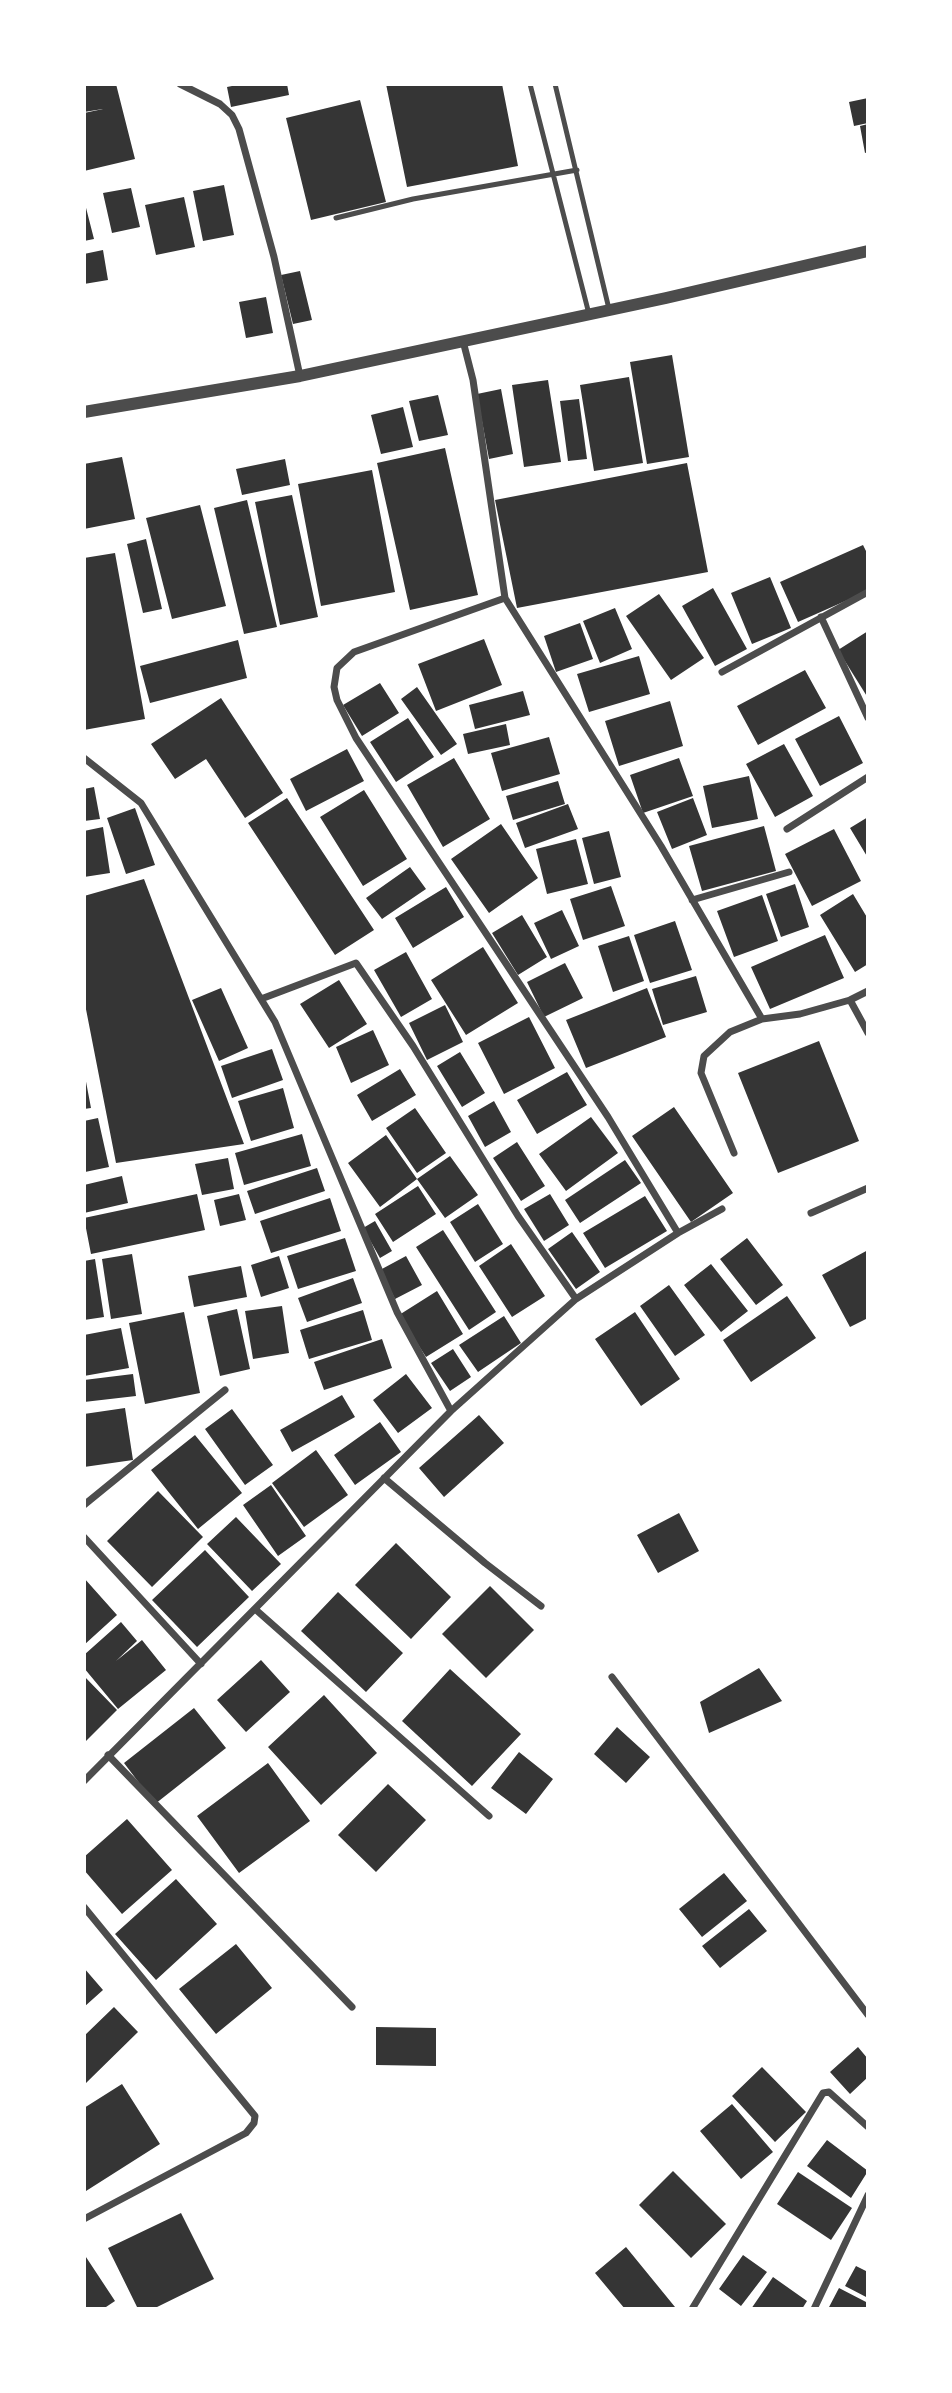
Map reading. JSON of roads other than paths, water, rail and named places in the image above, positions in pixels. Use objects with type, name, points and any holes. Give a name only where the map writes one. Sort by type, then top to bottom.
[{"type":"street","points":[[180,84],[220,104],[232,115],[239,129],[274,257],[300,376]]},
{"type":"street","points":[[84,412],[300,376],[610,310],[868,251]]},
{"type":"street","points":[[463,341],[473,380],[505,598],[692,900],[762,1019]]},
{"type":"street","points":[[722,672],[868,592]]},
{"type":"street","points":[[505,598],[354,653],[337,668],[334,687],[337,700],[356,738],[608,1117],[678,1233]]},
{"type":"street","points":[[821,617],[868,718]]},
{"type":"street","points":[[84,758],[141,803],[275,1022],[397,1312],[452,1411]]},
{"type":"street","points":[[787,829],[868,777]]},
{"type":"street","points":[[692,900],[789,872]]},
{"type":"street","points":[[261,999],[356,962],[413,1046],[518,1216],[576,1298]]},
{"type":"street","points":[[734,1153],[701,1073],[704,1056],[730,1032],[762,1019],[800,1014],[850,1000],[868,990]]},
{"type":"street","points":[[850,1000],[868,1033]]},
{"type":"street","points":[[811,1213],[868,1188]]},
{"type":"street","points":[[84,1781],[452,1411],[576,1298],[678,1233],[722,1209]]},
{"type":"street","points":[[84,1505],[225,1390]]},
{"type":"street","points":[[384,1478],[541,1606]]},
{"type":"street","points":[[84,1537],[201,1664]]},
{"type":"street","points":[[255,1609],[489,1816]]},
{"type":"street","points":[[612,1677],[868,2015]]},
{"type":"street","points":[[108,1755],[352,2007]]},
{"type":"street","points":[[84,1907],[255,2116],[254,2123],[246,2133],[84,2219]]},
{"type":"street","points":[[692,2309],[823,2093],[829,2092],[868,2127]]},
{"type":"street","points":[[814,2309],[868,2195]]},
{"type":"lane","points":[[530,84],[551,175],[589,314]]},
{"type":"lane","points":[[555,84],[610,310]]},
{"type":"lane","points":[[336,218],[413,199],[578,170]]}]
